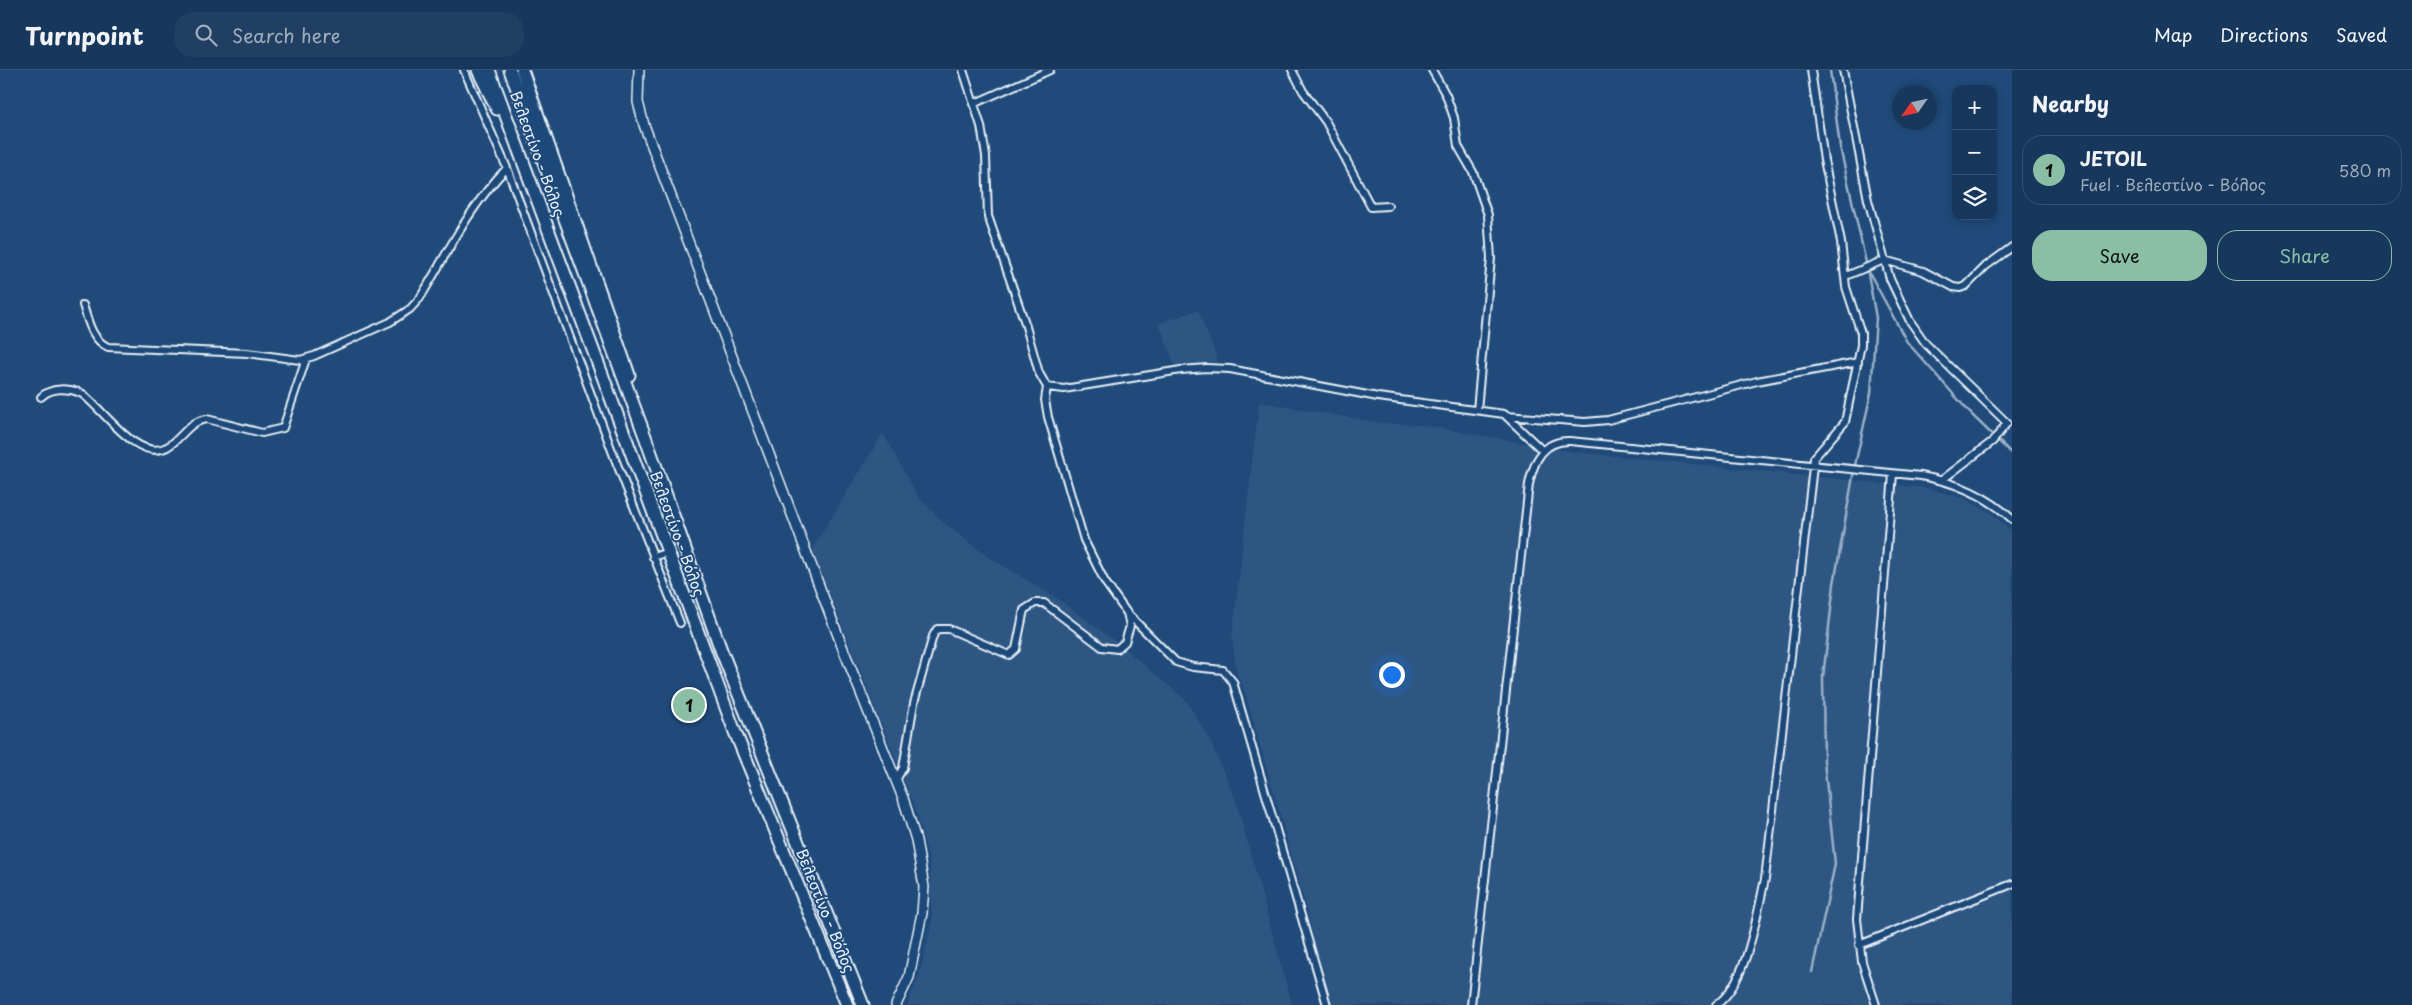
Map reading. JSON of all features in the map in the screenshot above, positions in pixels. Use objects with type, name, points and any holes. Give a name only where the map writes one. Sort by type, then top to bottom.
[{"type":"highway","points":[[478,70],[525,164]]},
{"type":"highway","name":"Βελεστίνο - Βόλος","points":[[489,70],[740,744],[847,1005]]},
{"type":"highway","name":"Βελεστίνο - Βόλος","points":[[510,70],[646,439],[721,650],[863,1005]]},
{"type":"highway","points":[[522,70],[625,358],[646,439]]},
{"type":"street","points":[[464,70],[507,168],[653,557],[680,623]]},
{"type":"street","points":[[639,70],[638,102],[644,125],[842,646],[896,780],[916,840],[924,887],[922,914],[915,957],[909,977],[896,1005]]},
{"type":"street","points":[[964,70],[986,156],[988,216],[1023,315],[1039,372],[1047,387],[1045,400],[1048,417],[1084,540],[1105,582],[1127,613],[1176,662],[1193,667],[1222,670],[1234,682],[1327,1005]]},
{"type":"street","points":[[973,104],[1050,70]]},
{"type":"street","points":[[1292,70],[1303,91],[1326,122],[1371,207],[1388,206]]},
{"type":"street","points":[[1432,70],[1446,95],[1454,118],[1458,146],[1473,172],[1488,215],[1490,258],[1476,410]]},
{"type":"street","points":[[1716,1005],[1728,995],[1738,977],[1755,923],[1765,879],[1815,454],[1838,432],[1845,422],[1861,345],[1860,333],[1848,294],[1824,160],[1811,70]]},
{"type":"street","points":[[1843,70],[1866,192],[1891,283],[1916,332],[1937,356],[1976,391],[2010,426],[1942,480]]},
{"type":"street","points":[[83,305],[93,334],[100,343],[108,347],[247,353],[295,360],[306,359],[384,325],[410,309],[420,298],[477,203],[491,184],[507,168]]},
{"type":"street","points":[[1846,276],[1884,260],[1923,271],[1953,287],[1960,288],[2012,247]]},
{"type":"street","points":[[41,397],[50,390],[74,390],[81,393],[140,447],[161,450],[172,444],[199,420],[207,419],[262,433],[283,428],[306,359]]},
{"type":"street","points":[[1047,387],[1064,389],[1172,371],[1217,368],[1378,397],[1507,416],[1585,422],[1608,420],[1757,382],[1858,362]]},
{"type":"street","points":[[1507,416],[1543,451]]},
{"type":"street","points":[[1472,1005],[1529,484],[1534,464],[1543,451],[1556,443],[1570,441],[1942,480],[1991,502],[2012,519]]},
{"type":"street","points":[[1876,1005],[1864,972],[1859,945],[1857,907],[1893,474]]},
{"type":"street","points":[[653,557],[668,552]]},
{"type":"street","points":[[896,780],[903,768],[914,703],[933,636],[937,629],[949,629],[1008,655],[1016,649],[1024,610],[1035,603],[1044,603],[1102,647],[1117,649],[1125,642],[1130,626],[1127,613]]},
{"type":"street","points":[[1859,945],[2012,884]]},
{"type":"shaded area","points":[[1198,310],[1218,361],[1175,366],[1159,323]]},
{"type":"shaded area","points":[[1259,402],[1381,423],[1422,425],[1575,452],[1926,488],[1963,498],[1991,513],[2012,531],[2012,1005],[1331,1005],[1297,874],[1244,689],[1237,674],[1232,639]]},
{"type":"shaded area","points":[[883,433],[918,497],[944,523],[984,554],[1061,601],[1119,644],[1186,700],[1210,740],[1236,801],[1292,1005],[907,1005],[919,976],[932,923],[930,863],[916,810],[813,552],[816,543]]},
{"type":"waterway","points":[[1830,70],[1840,147],[1867,267]]},
{"type":"waterway","points":[[1812,972],[1835,864],[1824,761],[1823,677],[1834,584],[1854,470],[1871,393],[1876,318],[1867,268]]},
{"type":"waterway","points":[[1869,272],[1907,342],[1971,414],[2012,454]]},
{"type":"place","name":"JETOIL","points":[[689,705]]}]
